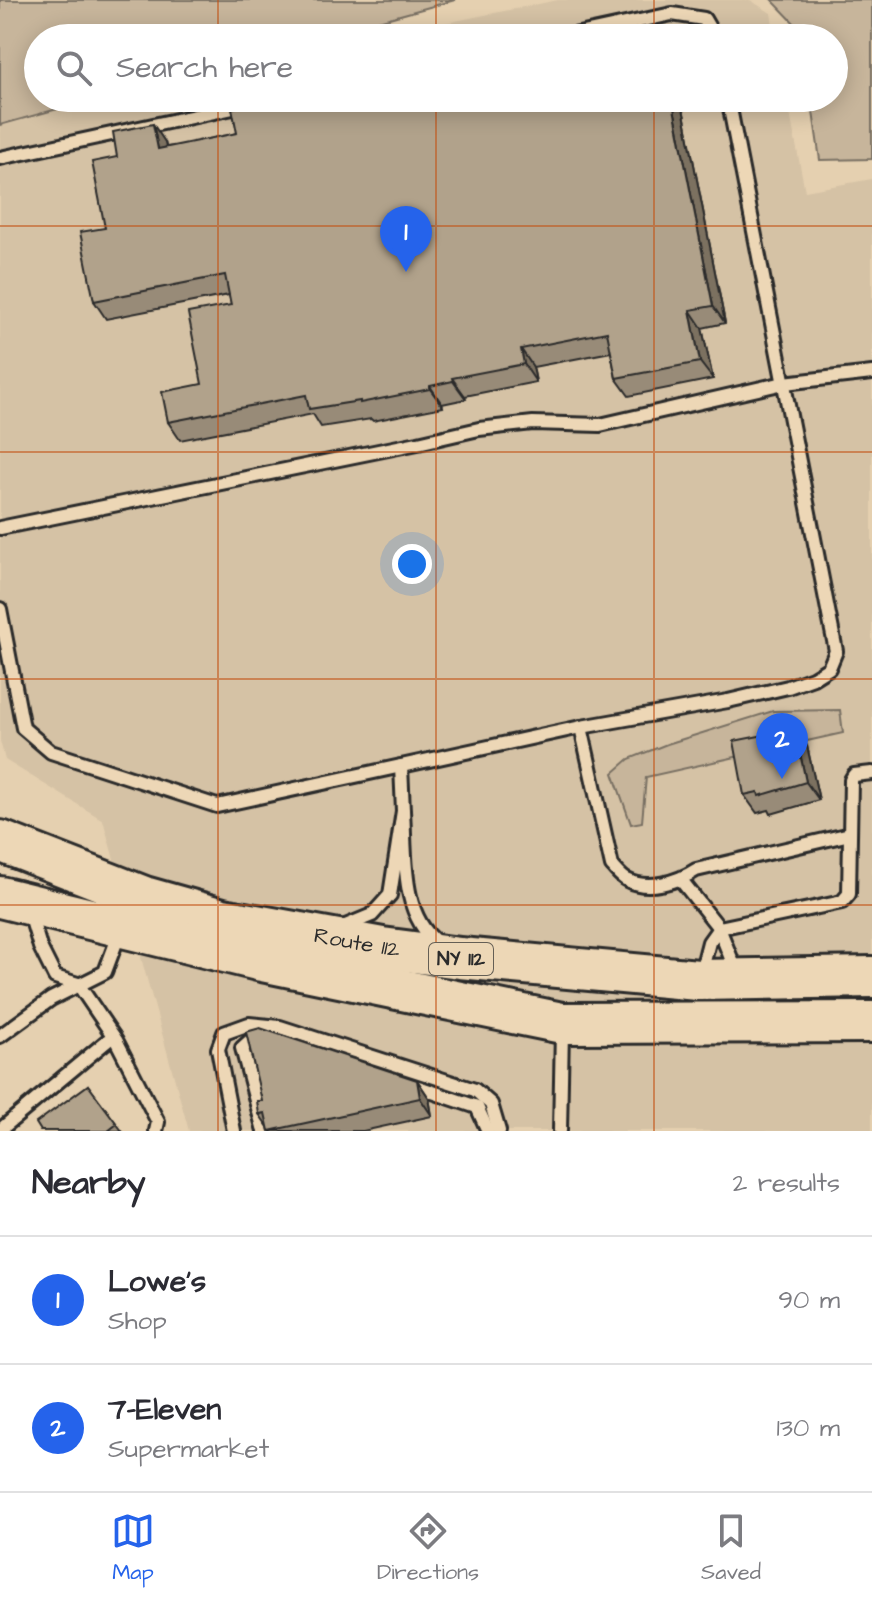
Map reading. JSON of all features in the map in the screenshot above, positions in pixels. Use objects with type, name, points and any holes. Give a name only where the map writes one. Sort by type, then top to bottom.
[{"type":"main road","name":"Route 112","points":[[0,841],[144,897],[222,919],[382,948],[698,980],[872,977]]},
{"type":"main road","name":"Route 112","points":[[8,899],[262,961],[562,1023],[872,1022]]},
{"type":"lane","points":[[625,24],[672,14],[704,19],[707,24]]},
{"type":"lane","points":[[0,158],[214,112]]},
{"type":"lane","points":[[0,609],[23,728],[51,752],[217,806],[581,727],[728,701],[788,687],[829,668],[836,651],[731,112]]},
{"type":"lane","points":[[0,528],[479,429],[533,423],[600,425],[784,383],[872,373]]},
{"type":"lane","points":[[581,727],[612,866],[627,881],[655,884],[681,880],[696,870],[850,834]]},
{"type":"lane","points":[[401,766],[411,905],[427,934],[460,958]]},
{"type":"lane","points":[[698,980],[709,942],[719,928],[842,902],[849,894],[851,780],[862,772],[872,773]]},
{"type":"lane","points":[[304,933],[334,930],[372,915],[390,895],[403,811]]},
{"type":"lane","points":[[681,880],[719,928],[729,958],[742,981]]},
{"type":"lane","points":[[8,899],[40,947],[55,977],[78,984],[113,1036],[158,1122],[156,1131]]},
{"type":"lane","points":[[0,1036],[51,999],[105,972],[122,925]]},
{"type":"lane","points":[[560,1131],[562,1023]]},
{"type":"lane","points":[[234,1131],[218,1049],[224,1033],[249,1024],[280,1027],[475,1090],[491,1104],[499,1131]]},
{"type":"lane","points":[[0,1130],[113,1036]]},
{"type":"lane","points":[[264,1131],[242,1048],[252,1039],[270,1038],[322,1055]]},
{"type":"lane","points":[[393,1078],[477,1107],[488,1131]]},
{"type":"shaded area","points":[[0,0],[455,0],[367,24],[24,24],[24,112],[47,112],[0,125]]},
{"type":"shaded area","points":[[558,0],[750,0],[771,13],[773,24],[441,24]]},
{"type":"shaded area","points":[[772,0],[872,0],[872,159],[820,160],[813,112],[848,112],[848,24],[795,24]]},
{"type":"shaded area","points":[[24,109],[24,112],[790,112],[805,191],[872,179],[872,1131],[189,1131],[103,820],[5,760],[0,741],[0,114]]},
{"type":"shaded area","points":[[840,710],[843,733],[646,777],[642,822],[631,824],[613,773],[629,759],[773,711]]},
{"type":"building","points":[[233,112],[675,112],[713,306],[690,310],[700,362],[616,378],[607,332],[521,349],[524,364],[452,378],[453,381],[430,386],[430,389],[309,409],[306,395],[168,422],[162,392],[202,384],[188,313],[231,305],[225,275],[94,301],[80,232],[105,228],[92,162],[117,157],[113,132],[153,124],[158,149],[237,133]]},
{"type":"building","points":[[795,729],[806,782],[759,796],[758,792],[744,795],[734,741]]},
{"type":"building","points":[[260,1028],[417,1080],[420,1098],[269,1131],[265,1113],[259,1114],[257,1101],[262,1101],[246,1032]]},
{"type":"building","points":[[88,1085],[117,1124],[108,1131],[41,1131],[36,1123]]},
{"type":"place","name":"Lowe's","points":[[406,272]]},
{"type":"place","name":"7-Eleven","points":[[782,779]]}]
